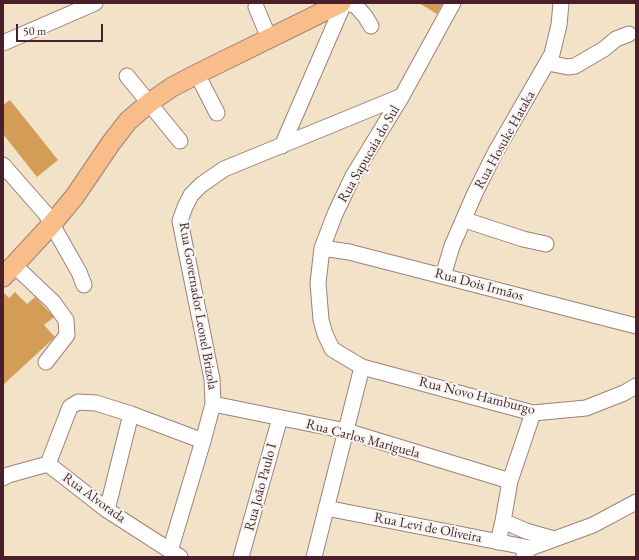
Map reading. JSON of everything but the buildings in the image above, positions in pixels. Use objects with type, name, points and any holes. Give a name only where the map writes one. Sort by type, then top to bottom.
[{"type":"main road","points":[[9,271],[52,224],[75,196],[128,121],[149,103],[172,87],[197,74],[343,3]]},
{"type":"street","points":[[3,43],[95,3]]},
{"type":"street","points":[[282,146],[343,3]]},
{"type":"street","points":[[347,3],[356,6],[372,26]]},
{"type":"street","name":"Rua Sapucaia do Sul","points":[[362,367],[332,349],[324,334],[321,320],[318,283],[322,248],[335,214],[353,176],[402,96],[453,3]]},
{"type":"street","name":"Rua Hosuke Hataka","points":[[443,276],[452,246],[465,220],[475,193],[495,153],[552,54],[561,3]]},
{"type":"street","points":[[256,8],[269,38]]},
{"type":"street","points":[[548,63],[575,66],[599,52],[616,39],[629,34]]},
{"type":"street","points":[[197,74],[217,113]]},
{"type":"street","points":[[127,76],[180,141]]},
{"type":"street","name":"Rua Governador Leonel Brizola","points":[[175,554],[213,404],[212,379],[180,221],[185,207],[191,195],[201,185],[224,169],[402,96]]},
{"type":"street","points":[[3,165],[46,214],[79,272],[84,284]]},
{"type":"street","points":[[465,220],[523,239],[546,244]]},
{"type":"street","name":"Rua Dois Irmãos","points":[[322,248],[349,252],[636,326]]},
{"type":"street","points":[[9,271],[53,302],[66,320],[67,335],[46,362]]},
{"type":"street","points":[[314,557],[362,367]]},
{"type":"street","name":"Rua Novo Hamburgo","points":[[362,367],[534,413],[586,408],[624,393],[636,386]]},
{"type":"street","points":[[48,464],[70,407],[78,402],[96,403],[131,414],[204,441]]},
{"type":"street","name":"Rua Carlos Mariguela","points":[[213,404],[346,431],[510,481]]},
{"type":"street","points":[[498,542],[510,481],[534,413]]},
{"type":"street","points":[[107,510],[131,414]]},
{"type":"street","name":"Rua João Paulo I","points":[[242,557],[280,418]]},
{"type":"street","name":"Rua Alvorada","points":[[3,478],[8,475],[48,464],[107,510],[175,554]]},
{"type":"street","points":[[526,553],[554,539],[593,525],[636,502]]},
{"type":"street","name":"Rua Levi de Oliveira","points":[[326,508],[498,542],[526,553]]},
{"type":"street","points":[[503,521],[526,532],[554,539]]}]
